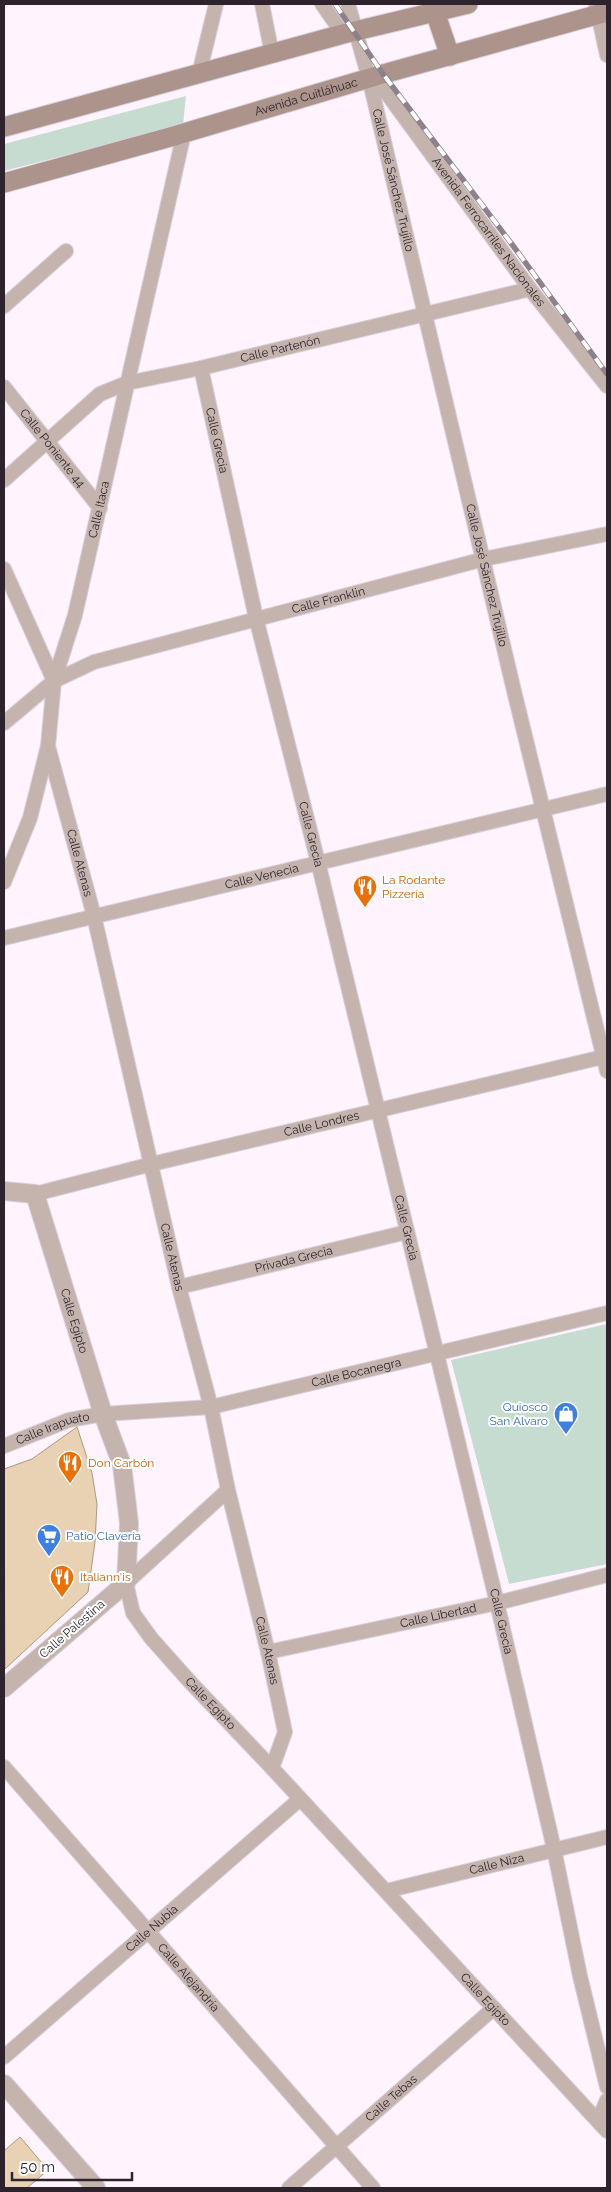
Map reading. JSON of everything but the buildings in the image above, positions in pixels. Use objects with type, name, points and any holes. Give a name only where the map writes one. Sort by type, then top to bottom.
[{"type":"main road","points":[[4,127],[349,33],[468,4]]},
{"type":"main road","name":"Avenida Cuitláhuac","points":[[4,183],[450,56],[601,10]]},
{"type":"main road","points":[[435,12],[450,56]]},
{"type":"street","points":[[199,74],[216,4]]},
{"type":"street","points":[[262,4],[272,54]]},
{"type":"street","points":[[322,4],[349,33]]},
{"type":"street","name":"Calle José Sánchez Trujillo","points":[[348,4],[349,33],[372,77],[425,313],[544,808],[606,1056],[607,1071]]},
{"type":"street","points":[[601,10],[607,55]]},
{"type":"street","name":"Avenida Ferrocarriles Nacionales","points":[[372,77],[530,289],[607,386]]},
{"type":"street","name":"Calle Itaca","points":[[4,882],[30,818],[48,746],[54,681],[75,615],[184,133]]},
{"type":"street","points":[[4,306],[66,251]]},
{"type":"street","name":"Calle Partenón","points":[[4,480],[100,394],[127,383],[201,368],[530,289]]},
{"type":"street","name":"Calle Grecia","points":[[201,368],[256,618],[318,862],[497,1603],[554,1849],[580,1976],[607,2087]]},
{"type":"street","name":"Calle Poniente 44","points":[[4,387],[100,508]]},
{"type":"street","name":"Calle Franklin","points":[[4,723],[54,681],[94,662],[256,618],[484,560],[607,534]]},
{"type":"street","points":[[4,569],[54,681]]},
{"type":"street","name":"Calle Atenas","points":[[48,746],[94,916],[179,1288],[211,1407],[228,1490],[268,1652],[285,1732],[272,1768]]},
{"type":"street","name":"Calle Venecia","points":[[4,938],[607,794]]},
{"type":"street","name":"Calle Londres","points":[[35,1194],[152,1164],[606,1056]]},
{"type":"street","points":[[4,1191],[35,1194]]},
{"type":"street","name":"Calle Egipto","points":[[35,1194],[103,1414],[122,1465],[129,1523],[126,1583],[133,1613],[191,1683],[603,2126]]},
{"type":"street","name":"Privada Grecia","points":[[179,1288],[407,1232]]},
{"type":"street","name":"Calle Bocanegra","points":[[103,1414],[211,1407],[607,1313]]},
{"type":"street","name":"Calle Irapuato","points":[[4,1446],[69,1420],[103,1414]]},
{"type":"street","name":"Calle Palestina","points":[[4,1688],[126,1583],[228,1490]]},
{"type":"street","name":"Calle Libertad","points":[[268,1652],[497,1603],[607,1575]]},
{"type":"street","name":"Calle Alejandría","points":[[4,1767],[372,2188]]},
{"type":"street","name":"Calle Nubia","points":[[4,2057],[300,1799]]},
{"type":"street","name":"Calle Niza","points":[[386,1891],[607,1836]]},
{"type":"street","name":"Calle Tebas","points":[[289,2188],[494,2008]]},
{"type":"street","points":[[4,2084],[96,2188]]},
{"type":"street","points":[[603,2126],[607,2100]]},
{"type":"green space","points":[[186,96],[183,125],[4,171],[4,144]]},
{"type":"green space","points":[[607,1324],[607,1564],[509,1584],[451,1360]]},
{"type":"railway","points":[[335,4],[383,74],[607,374]]},
{"type":"place","name":"La Rodante Pizzería","points":[[365,908]]},
{"type":"place","name":"Quiosco San Alvaro","points":[[566,1435]]},
{"type":"place","name":"Don Carbón","points":[[70,1484]]},
{"type":"place","name":"Patio Clavería","points":[[49,1557]]},
{"type":"place","name":"Italiann'is","points":[[62,1598]]}]
